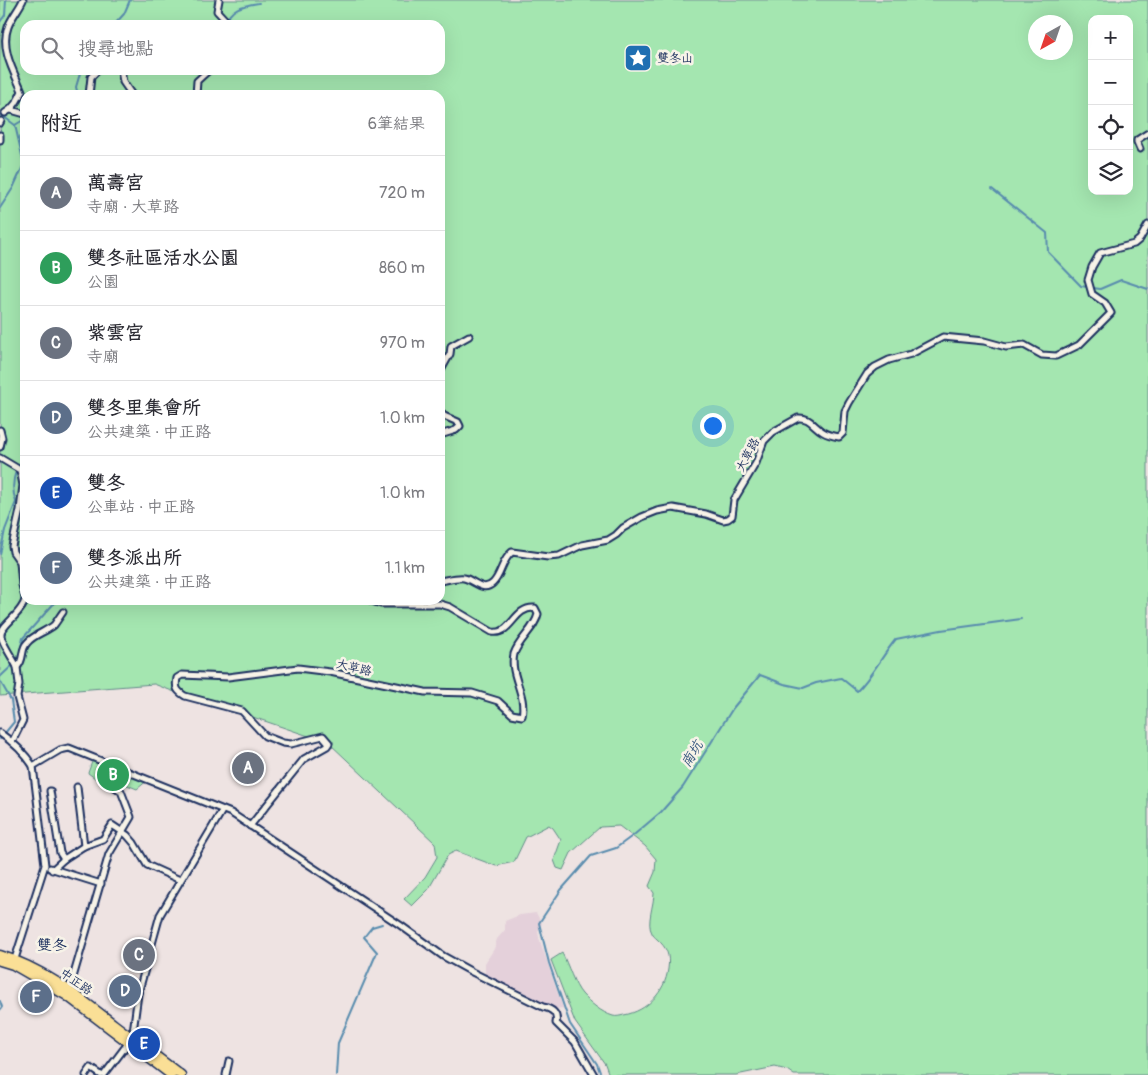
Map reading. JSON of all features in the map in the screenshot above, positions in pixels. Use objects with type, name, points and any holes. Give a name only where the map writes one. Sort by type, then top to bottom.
[{"type":"main road","name":"中正路","points":[[0,955],[38,970],[180,1075]]},
{"type":"main road","name":"中正路","points":[[0,961],[14,962]]},
{"type":"main road","name":"中正路","points":[[129,1039],[171,1075]]},
{"type":"street","points":[[22,90],[9,58],[6,36],[7,28],[23,0]]},
{"type":"street","points":[[220,0],[217,11],[226,20]]},
{"type":"street","points":[[89,90],[90,77],[92,75]]},
{"type":"street","points":[[122,75],[123,82],[129,90]]},
{"type":"street","points":[[196,90],[197,81],[204,75]]},
{"type":"street","points":[[5,113],[11,110],[20,96]]},
{"type":"street","points":[[11,110],[20,113]]},
{"type":"street","points":[[1140,149],[1137,140],[1148,133]]},
{"type":"street","points":[[0,135],[0,140]]},
{"type":"street","name":"大草路","points":[[445,580],[466,578],[481,587],[488,586],[493,584],[503,562],[512,552],[548,557],[558,556],[582,545],[608,540],[623,528],[657,511],[678,509],[706,514],[723,520],[728,519],[732,516],[734,500],[756,463],[764,442],[773,432],[798,418],[802,418],[809,420],[823,432],[839,436],[843,433],[845,411],[867,374],[888,360],[912,354],[943,337],[984,341],[1006,347],[1024,345],[1042,355],[1056,356],[1079,345],[1111,313],[1105,303],[1092,294],[1088,280],[1092,267],[1100,253],[1134,244],[1140,239],[1148,225]]},
{"type":"street","points":[[445,363],[452,346],[468,336]]},
{"type":"street","points":[[445,416],[458,422],[460,426],[456,430],[445,433]]},
{"type":"street","points":[[0,430],[2,438],[0,446]]},
{"type":"street","points":[[0,458],[20,470]]},
{"type":"street","points":[[20,510],[12,546],[13,552],[20,562]]},
{"type":"street","points":[[12,742],[23,720],[18,697],[19,684],[16,665],[0,637],[2,631],[20,611],[22,605]]},
{"type":"street","name":"大草路","points":[[250,826],[304,759],[327,746],[328,743],[323,736],[291,744],[266,736],[242,710],[185,696],[175,686],[177,678],[182,675],[228,676],[298,668],[330,672],[425,692],[472,693],[498,701],[512,714],[522,716],[521,692],[513,669],[514,654],[537,620],[538,614],[534,608],[528,607],[520,612],[503,631],[497,633],[443,605]]},
{"type":"street","points":[[16,665],[23,660],[23,649],[26,644],[53,625],[63,612]]},
{"type":"street","points":[[0,733],[12,742],[33,766],[45,865],[14,962]]},
{"type":"street","points":[[33,766],[60,750],[69,748],[231,814],[400,925],[443,956],[543,1008],[549,1008],[557,1018],[556,1023],[575,1042],[594,1075]]},
{"type":"street","points":[[68,993],[109,854],[130,817],[121,791],[106,781],[116,766]]},
{"type":"street","points":[[77,788],[84,846]]},
{"type":"street","points":[[50,791],[60,854],[64,859]]},
{"type":"street","points":[[86,1075],[91,1068],[102,1075],[129,1039],[155,926],[180,880],[222,811]]},
{"type":"street","points":[[52,870],[64,859],[84,846],[103,839],[112,825],[134,842],[148,865],[180,880]]},
{"type":"street","points":[[45,865],[52,870],[101,884]]},
{"type":"street","points":[[226,1075],[229,1061]]},
{"type":"shaded area","points":[[536,913],[542,923],[538,931],[539,938],[563,1008],[555,1009],[485,974],[485,963],[494,949],[497,939],[505,930],[505,921],[520,915]]},
{"type":"green space","points":[[0,0],[1148,0],[1148,1075],[794,1075],[787,1070],[775,1067],[736,1075],[609,1075],[605,1064],[575,1022],[551,960],[562,953],[582,994],[592,1004],[609,1015],[620,1016],[632,1013],[647,1005],[659,993],[666,977],[669,960],[667,952],[650,929],[654,893],[649,886],[655,872],[656,859],[645,846],[619,826],[600,827],[571,853],[563,870],[557,868],[554,860],[561,840],[549,825],[526,837],[514,862],[496,866],[456,851],[448,855],[428,890],[412,906],[404,899],[425,877],[437,857],[435,843],[329,743],[154,684],[0,696]]},
{"type":"green space","points":[[93,759],[148,780],[137,789],[110,778],[106,786],[88,773]]},
{"type":"waterway","points":[[0,22],[5,15],[6,0]]},
{"type":"waterway","points":[[119,20],[124,14],[130,0]]},
{"type":"waterway","points":[[226,20],[238,8],[259,3]]},
{"type":"waterway","points":[[77,90],[80,75]]},
{"type":"waterway","points":[[0,114],[15,125],[20,147]]},
{"type":"waterway","points":[[15,125],[20,122]]},
{"type":"waterway","points":[[0,208],[20,173]]},
{"type":"waterway","points":[[992,189],[1047,233],[1048,252],[1081,286],[1100,289],[1121,280],[1148,289]]},
{"type":"waterway","points":[[0,554],[5,530],[16,502],[13,484],[15,473],[20,465]]},
{"type":"waterway","points":[[0,677],[18,660],[23,638],[53,605]]},
{"type":"waterway","name":"南坑","points":[[601,1075],[597,1064],[570,1024],[549,963],[539,923],[561,890],[591,856],[616,848],[661,812],[683,787],[733,708],[760,675],[784,684],[803,688],[816,683],[841,678],[857,691],[896,639],[941,630],[1021,619]]},
{"type":"waterway","points":[[0,681],[11,700],[14,722],[0,739]]},
{"type":"waterway","points":[[336,1075],[338,1043],[377,952],[364,937],[372,927],[382,924]]},
{"type":"waterway","points":[[0,1001],[2,1007],[0,1010]]},
{"type":"place","name":"雙冬山","points":[[638,58]]},
{"type":"place","name":"萬壽宮","points":[[248,768]]},
{"type":"place","name":"雙冬社區活水公園","points":[[113,775]]},
{"type":"place","name":"紫雲宮","points":[[139,955]]},
{"type":"place","name":"雙冬里集會所","points":[[125,991]]},
{"type":"place","name":"雙冬派出所","points":[[36,997]]},
{"type":"place","name":"雙冬","points":[[144,1044]]},
{"type":"district","name":"雙冬","points":[[52,945]]}]
